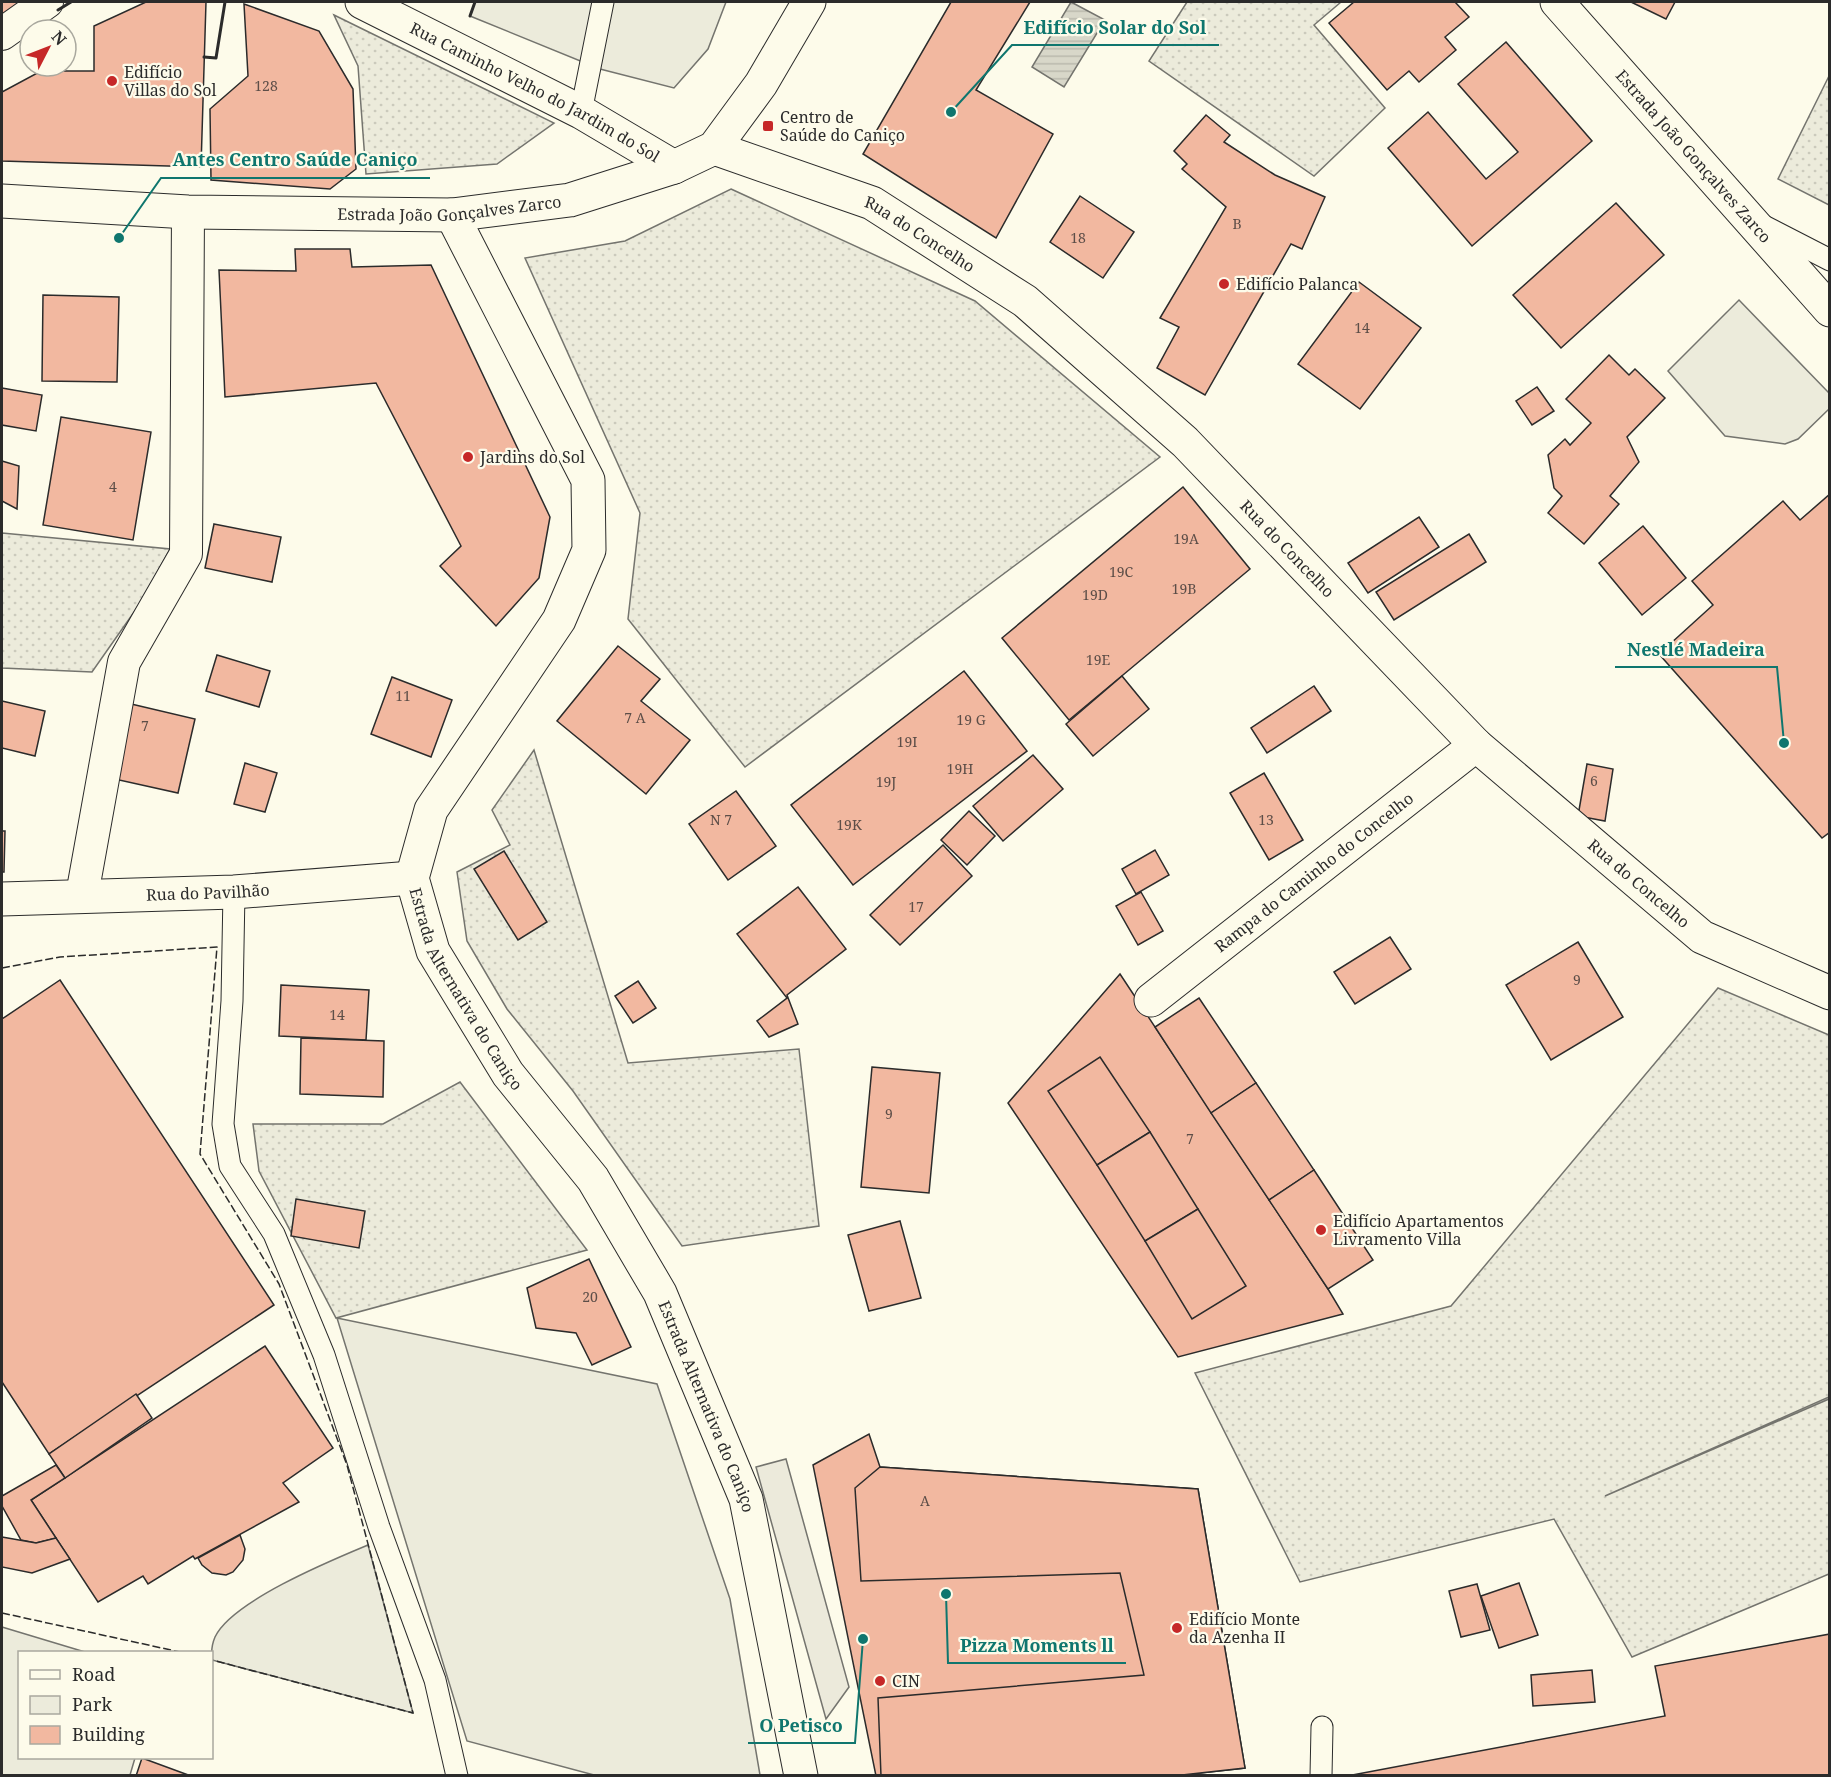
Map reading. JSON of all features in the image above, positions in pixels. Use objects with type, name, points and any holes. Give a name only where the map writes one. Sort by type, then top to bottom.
[{"type":"street","points":[[2,34],[47,2]]},
{"type":"street","name":"Rua Caminho Velho do Jardim do Sol","points":[[362,2],[580,112],[674,167]]},
{"type":"street","name":"Estrada João Gonçalves Zarco","points":[[2,201],[188,212],[452,215],[570,200],[674,167],[714,148],[761,84],[809,2]]},
{"type":"street","name":"Estrada João Gonçalves Zarco","points":[[1557,2],[1830,309]]},
{"type":"street","name":"Rua do Concelho","points":[[714,148],[872,203],[1025,301],[1185,442],[1476,745],[1702,936],[1830,993]]},
{"type":"street","points":[[82,895],[124,662],[186,554],[188,212]]},
{"type":"street","name":"Estrada Alternativa do Caniço","points":[[452,215],[588,480],[589,550],[559,620],[431,810],[412,878],[433,951],[508,1074],[593,1179],[660,1293],[746,1499],[801,1776]]},
{"type":"street","name":"Rampa do Caminho do Concelho","points":[[1151,1000],[1476,745]]},
{"type":"street","name":"Rua do Pavilhão","points":[[2,899],[234,891],[412,878]]},
{"type":"lane","points":[[580,112],[603,2]]},
{"type":"lane","points":[[1750,219],[1830,260]]},
{"type":"lane","points":[[234,891],[232,1002],[223,1124],[230,1166],[274,1234],[324,1355],[379,1527],[435,1680],[457,1776]]},
{"type":"lane","points":[[1321,1776],[1322,1727]]},
{"type":"green space","points":[[475,2],[726,2],[708,49],[674,88],[600,69],[470,16]]},
{"type":"green space","points":[[1187,2],[1341,2],[1314,25],[1385,108],[1314,176],[1149,61]]},
{"type":"green space","points":[[334,15],[554,123],[497,164],[366,174],[358,66]]},
{"type":"green space","points":[[1829,76],[1830,205],[1778,179]]},
{"type":"green space","points":[[731,189],[975,301],[1160,457],[745,767],[628,619],[640,513],[525,258],[625,241]]},
{"type":"green space","points":[[1739,300],[1829,393],[1829,409],[1798,439],[1785,444],[1725,436],[1668,371]]},
{"type":"green space","points":[[2,533],[170,549],[139,605],[92,672],[2,668]]},
{"type":"green space","points":[[534,750],[628,1063],[799,1049],[819,1226],[682,1246],[573,1091],[507,1009],[467,941],[457,872],[510,845],[492,810]]},
{"type":"green space","points":[[1718,988],[1829,1035],[1829,1397],[1605,1496],[1829,1399],[1829,1574],[1632,1657],[1554,1519],[1300,1582],[1195,1373],[1451,1306]]},
{"type":"green space","points":[[460,1082],[587,1250],[336,1318],[259,1171],[253,1124],[383,1124]]},
{"type":"green space","points":[[337,1318],[657,1384],[730,1599],[760,1775],[594,1775],[467,1741]]},
{"type":"green space","points":[[368,1545],[413,1713],[213,1660],[212,1648],[215,1637],[225,1623],[261,1596]]},
{"type":"green space","points":[[2,1627],[82,1651],[18,1651],[18,1759],[135,1759],[130,1775],[2,1775]]},
{"type":"shaded area","points":[[1071,2],[1105,20],[1064,87],[1032,67]]},
{"type":"shaded area","points":[[786,1459],[849,1687],[826,1719],[756,1467]]},
{"type":"building","points":[[2,2],[31,2],[2,27]]},
{"type":"building","name":"Edifício Villas do Sol","points":[[146,2],[206,2],[201,167],[2,161],[2,92],[28,78],[78,78],[78,71],[94,71],[94,26]]},
{"type":"building","points":[[951,2],[1030,2],[976,90],[1053,134],[996,238],[863,154]]},
{"type":"building","points":[[1354,2],[1455,2],[1469,17],[1445,37],[1456,50],[1419,82],[1409,71],[1387,90],[1329,23]]},
{"type":"building","points":[[1631,2],[1675,2],[1666,19]]},
{"type":"building","points":[[244,4],[319,31],[353,89],[356,169],[330,189],[211,180],[210,109],[248,76]]},
{"type":"building","points":[[1506,42],[1592,141],[1472,246],[1388,148],[1428,112],[1486,179],[1518,152],[1458,84]]},
{"type":"building","name":"Edifício Palanca","points":[[1206,115],[1230,135],[1224,142],[1275,175],[1325,197],[1302,249],[1291,244],[1205,395],[1157,368],[1179,327],[1160,318],[1226,207],[1182,169],[1187,164],[1174,151]]},
{"type":"building","points":[[1080,196],[1134,232],[1103,278],[1050,242]]},
{"type":"building","points":[[1616,203],[1664,255],[1561,348],[1513,295]]},
{"type":"building","name":"Jardins do Sol","points":[[295,249],[350,249],[352,267],[431,265],[550,517],[539,578],[496,626],[440,566],[461,546],[376,383],[225,397],[219,270],[296,271]]},
{"type":"building","points":[[1359,282],[1421,328],[1360,409],[1298,364]]},
{"type":"building","points":[[43,295],[119,297],[117,382],[42,381]]},
{"type":"building","points":[[1609,355],[1629,375],[1635,369],[1665,398],[1627,437],[1639,462],[1610,496],[1619,504],[1584,544],[1548,513],[1562,496],[1554,488],[1548,455],[1565,439],[1570,445],[1591,423],[1566,399]]},
{"type":"building","points":[[1537,387],[1554,411],[1532,425],[1516,401]]},
{"type":"building","points":[[2,388],[42,395],[36,431],[2,425]]},
{"type":"building","points":[[61,417],[151,432],[133,540],[43,525]]},
{"type":"building","points":[[2,461],[19,466],[17,509],[2,501]]},
{"type":"building","points":[[1183,487],[1250,569],[1069,720],[1002,638]]},
{"type":"building","points":[[1830,494],[1830,832],[1822,838],[1659,654],[1713,605],[1692,581],[1783,501],[1800,520]]},
{"type":"building","points":[[1419,517],[1439,547],[1368,593],[1348,563]]},
{"type":"building","points":[[214,524],[281,537],[272,582],[205,568]]},
{"type":"building","points":[[1643,526],[1686,578],[1642,615],[1599,563]]},
{"type":"building","points":[[1469,534],[1486,562],[1394,620],[1376,592]]},
{"type":"building","points":[[618,646],[660,679],[641,701],[690,740],[646,794],[557,721]]},
{"type":"building","points":[[217,655],[270,671],[259,707],[206,691]]},
{"type":"building","points":[[964,671],[1027,751],[853,885],[791,805]]},
{"type":"building","points":[[1122,676],[1149,709],[1093,756],[1066,724]]},
{"type":"building","points":[[392,677],[452,700],[431,757],[371,734]]},
{"type":"building","points":[[1314,686],[1331,711],[1267,753],[1251,728]]},
{"type":"building","points":[[2,701],[45,711],[35,756],[2,748]]},
{"type":"building","points":[[127,703],[195,719],[178,793],[110,778]]},
{"type":"building","points":[[1033,755],[1063,789],[1003,841],[973,806]]},
{"type":"building","points":[[245,763],[277,773],[265,812],[234,804]]},
{"type":"building","points":[[1587,764],[1613,769],[1605,821],[1578,816]]},
{"type":"building","points":[[1264,773],[1303,840],[1269,860],[1230,793]]},
{"type":"building","points":[[736,791],[776,846],[728,880],[689,824]]},
{"type":"building","points":[[969,811],[995,836],[967,865],[941,840]]},
{"type":"building","points":[[2,831],[5,831],[4,872],[2,872]]},
{"type":"building","points":[[943,845],[972,876],[900,945],[870,915]]},
{"type":"building","points":[[1155,850],[1169,875],[1136,894],[1122,869]]},
{"type":"building","points":[[504,851],[547,922],[518,940],[474,869]]},
{"type":"building","points":[[798,887],[846,949],[787,995],[798,1024],[769,1037],[757,1021],[787,998],[737,934]]},
{"type":"building","points":[[1141,892],[1163,931],[1138,945],[1116,906]]},
{"type":"building","points":[[1390,937],[1411,969],[1355,1004],[1334,972]]},
{"type":"building","points":[[1578,942],[1623,1017],[1551,1060],[1506,985]]},
{"type":"building","points":[[1120,974],[1343,1314],[1178,1357],[1008,1103]]},
{"type":"building","points":[[60,980],[274,1305],[49,1454],[2,1382],[2,1019]]},
{"type":"building","points":[[638,981],[656,1008],[633,1023],[615,996]]},
{"type":"building","points":[[281,985],[369,990],[366,1040],[279,1036]]},
{"type":"building","points":[[1199,998],[1256,1083],[1211,1113],[1155,1027]]},
{"type":"building","points":[[301,1038],[384,1041],[383,1097],[300,1094]]},
{"type":"building","points":[[1100,1057],[1150,1132],[1097,1165],[1048,1091]]},
{"type":"building","points":[[872,1067],[940,1073],[929,1193],[861,1187]]},
{"type":"building","name":"Edifício Apartamentos Livramento Villa","points":[[1256,1083],[1314,1170],[1269,1200],[1211,1113]]},
{"type":"building","points":[[1150,1132],[1198,1209],[1145,1241],[1097,1165]]},
{"type":"building","name":"Edifício Apartamentos Livramento Villa","points":[[1314,1170],[1373,1260],[1328,1289],[1269,1200]]},
{"type":"building","points":[[296,1199],[365,1211],[359,1248],[291,1236]]},
{"type":"building","points":[[1198,1209],[1246,1286],[1192,1319],[1145,1241]]},
{"type":"building","points":[[900,1221],[921,1298],[869,1311],[848,1235]]},
{"type":"building","points":[[589,1259],[631,1347],[592,1365],[576,1333],[536,1328],[527,1288]]},
{"type":"building","points":[[265,1346],[333,1448],[283,1483],[299,1502],[195,1559],[193,1556],[148,1584],[143,1576],[98,1602],[31,1500]]},
{"type":"building","points":[[136,1394],[152,1418],[65,1478],[49,1454]]},
{"type":"building","name":"Edifício Monte da Azenha II","points":[[869,1434],[880,1467],[1198,1489],[1245,1768],[1173,1776],[876,1776],[813,1465]]},
{"type":"building","points":[[56,1465],[65,1478],[31,1500],[56,1538],[36,1543],[21,1540],[2,1506],[2,1496]]},
{"type":"building","name":"Edifício Monte da Azenha II","points":[[880,1467],[1198,1489],[1245,1768],[1173,1776],[881,1776],[878,1698],[1144,1675],[1120,1573],[861,1581],[855,1488]]},
{"type":"building","points":[[240,1535],[245,1549],[243,1560],[233,1572],[226,1575],[212,1573],[202,1565],[198,1558]]},
{"type":"building","points":[[2,1537],[36,1543],[56,1538],[70,1559],[32,1573],[2,1567]]},
{"type":"building","points":[[1519,1583],[1538,1635],[1499,1648],[1481,1596]]},
{"type":"building","points":[[1477,1584],[1490,1630],[1461,1637],[1449,1591]]},
{"type":"building","points":[[1830,1634],[1830,1776],[1347,1776],[1665,1716],[1655,1666]]},
{"type":"building","points":[[1592,1670],[1595,1702],[1533,1706],[1531,1675]]},
{"type":"building","points":[[142,1759],[145,1759],[191,1776],[136,1776]]},
{"type":"fence","points":[[2,968],[60,957],[217,947],[200,1154],[279,1284],[347,1465],[413,1713],[213,1660]]},
{"type":"fence","points":[[2,1613],[175,1651]]},
{"type":"wall","points":[[58,10],[71,2]]},
{"type":"wall","points":[[204,57],[216,58],[225,2]]},
{"type":"wall","points":[[470,16],[475,2]]},
{"type":"place","name":"Edifício Villas do Sol","points":[[112,81]]},
{"type":"place","name":"Edifício Solar do Sol","points":[[951,112]]},
{"type":"place","name":"Centro de Saúde do Caniço","points":[[768,126]]},
{"type":"place","name":"Antes Centro Saúde Caniço","points":[[119,238]]},
{"type":"place","name":"Edifício Palanca","points":[[1224,284]]},
{"type":"place","name":"Jardins do Sol","points":[[468,457]]},
{"type":"place","name":"Nestlé Madeira","points":[[1784,743]]},
{"type":"place","name":"Edifício Apartamentos Livramento Villa","points":[[1321,1230]]},
{"type":"place","name":"Pizza Moments ll","points":[[946,1594]]},
{"type":"place","name":"Edifício Monte da Azenha II","points":[[1177,1628]]},
{"type":"place","name":"O Petisco","points":[[863,1639]]},
{"type":"place","name":"CIN","points":[[880,1681]]}]
